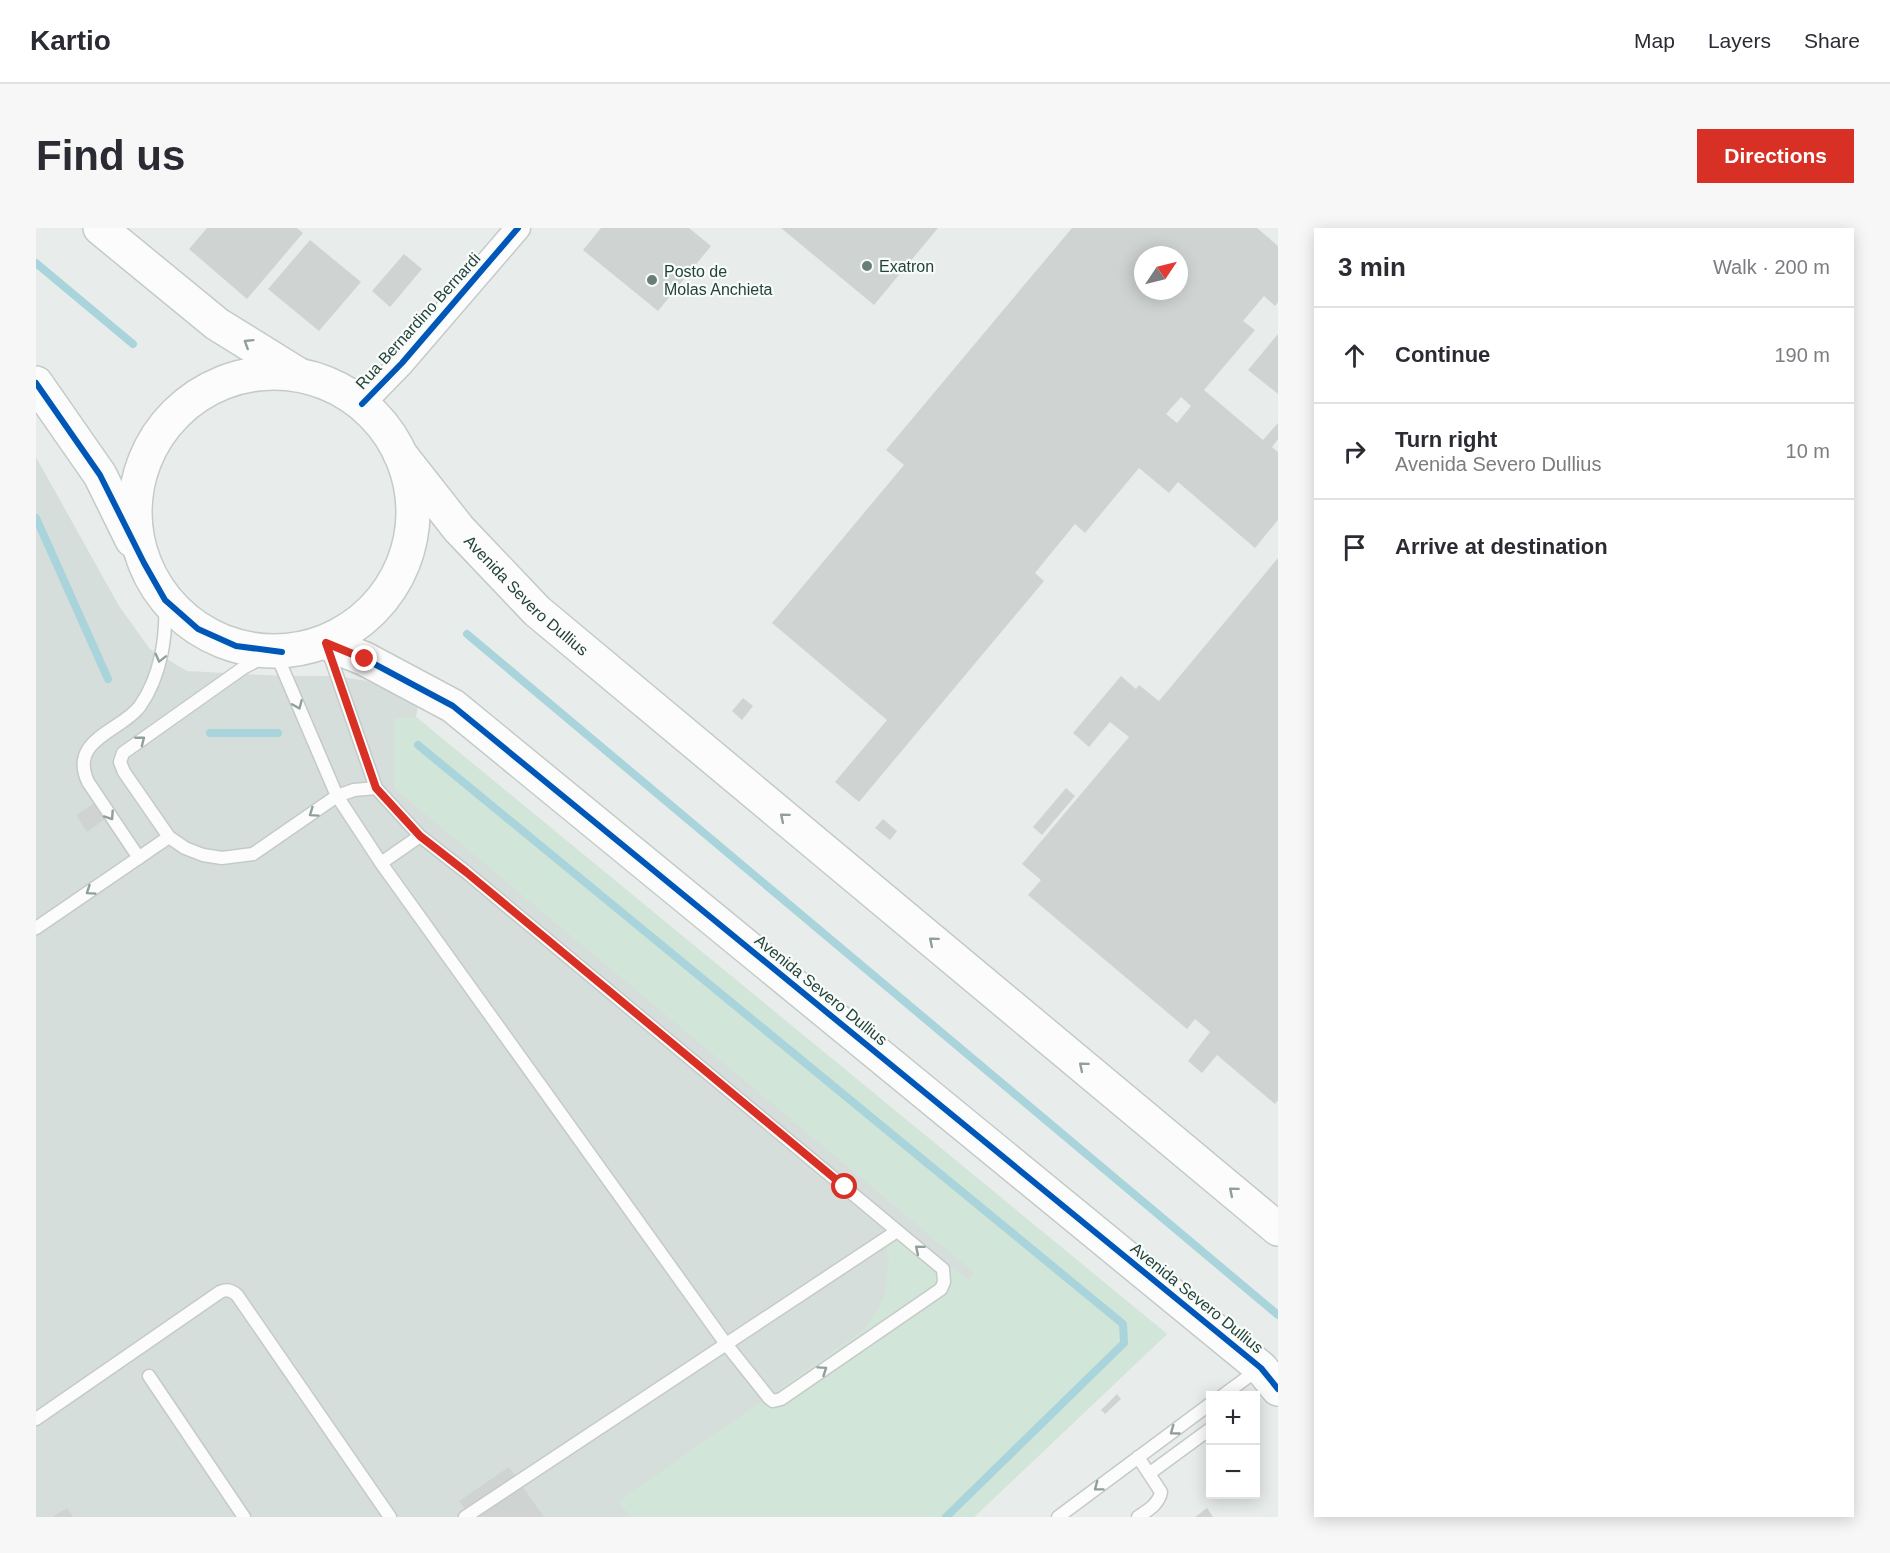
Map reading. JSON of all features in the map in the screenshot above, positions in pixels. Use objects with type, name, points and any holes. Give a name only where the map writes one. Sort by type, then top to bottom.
[{"type":"main road","points":[[36,383],[100,475],[165,600],[198,629],[236,646],[275,651],[326,643],[373,610],[394,583],[407,552],[413,518],[411,485],[400,454],[384,427],[362,404],[332,385],[297,374],[218,324],[100,228]]},
{"type":"main road","points":[[144,563],[135,525],[136,487],[148,452],[168,420],[195,396],[228,380],[262,373],[297,374]]},
{"type":"main road","name":"Avenida Severo Dullius","points":[[400,454],[459,529],[537,611],[1278,1229]]},
{"type":"main road","name":"Avenida Severo Dullius","points":[[326,643],[365,659],[453,706],[1269,1382]]},
{"type":"street","name":"Rua Bernardino Bernardi","points":[[362,404],[402,363],[518,228]]},
{"type":"lane","points":[[139,858],[88,782],[84,759],[88,749],[95,741],[139,708],[151,686],[165,639],[165,600]]},
{"type":"lane","points":[[326,643],[376,788],[420,836],[943,1269],[944,1282],[941,1289],[781,1399],[774,1401],[769,1398],[726,1344],[381,864],[337,796],[275,651],[243,668],[123,753],[120,762],[124,772],[169,837],[185,848],[203,855],[222,858],[253,854],[337,796],[354,790],[376,788]]},
{"type":"lane","points":[[381,864],[420,836]]},
{"type":"lane","points":[[36,928],[169,837]]},
{"type":"lane","points":[[465,1517],[897,1231]]},
{"type":"lane","points":[[36,1419],[220,1292],[232,1291],[390,1517]]},
{"type":"lane","points":[[149,1376],[244,1517]]},
{"type":"lane","points":[[1236,1391],[1269,1382]]},
{"type":"lane","points":[[1058,1517],[1206,1407]]},
{"type":"lane","points":[[1150,1473],[1206,1432]]},
{"type":"lane","points":[[1138,1457],[1161,1492],[1160,1499],[1138,1517]]},
{"type":"shaded area","points":[[36,457],[119,606],[150,649],[187,671],[337,676],[385,684],[419,700],[416,717],[1167,1334],[974,1517],[36,1517]]},
{"type":"green space","points":[[416,717],[1167,1334],[974,1517],[630,1517],[619,1501],[865,1329],[885,1296],[889,1261],[874,1203],[969,1281],[974,1272],[394,788],[394,718]]},
{"type":"building","points":[[207,228],[297,228],[303,233],[247,299],[189,249]]},
{"type":"building","name":"Posto de Molas Anchieta","points":[[601,228],[689,228],[711,246],[658,311],[583,250]]},
{"type":"building","name":"Exatron","points":[[781,228],[938,228],[874,305]]},
{"type":"building","points":[[1072,228],[1257,228],[1278,246],[1278,302],[1275,306],[1264,296],[1243,321],[1255,330],[1204,390],[1263,440],[1278,423],[1278,439],[1272,447],[1278,452],[1278,520],[1255,548],[1178,482],[1169,493],[1139,468],[1085,533],[1075,524],[1035,573],[1044,581],[859,802],[835,782],[887,720],[772,623],[904,465],[886,450]],"holes":[[[1181,397],[1191,406],[1177,423],[1166,414]]]},
{"type":"building","points":[[310,240],[361,282],[319,331],[268,289]]},
{"type":"building","points":[[404,254],[422,269],[390,307],[372,291]]},
{"type":"building","points":[[1278,334],[1278,394],[1248,370]]},
{"type":"building","points":[[1278,558],[1278,1100],[1275,1104],[1217,1055],[1202,1073],[1188,1061],[1210,1032],[1195,1019],[1187,1029],[1028,895],[1041,880],[1022,864],[1129,737],[1110,722],[1089,747],[1073,733],[1121,676],[1136,689],[1139,685],[1159,701]]},
{"type":"building","points":[[743,698],[753,706],[742,720],[732,711]]},
{"type":"building","points":[[1066,788],[1075,796],[1042,835],[1033,827]]},
{"type":"building","points":[[98,801],[108,817],[87,832],[76,815]]},
{"type":"building","points":[[883,819],[897,831],[890,840],[875,828]]},
{"type":"building","points":[[1117,1394],[1121,1399],[1105,1414],[1101,1410]]},
{"type":"building","points":[[509,1467],[544,1517],[470,1517],[459,1501]]},
{"type":"building","points":[[67,1508],[73,1517],[52,1517]]},
{"type":"building","points":[[1207,1508],[1213,1517],[1195,1517]]},
{"type":"waterway","points":[[36,263],[133,344]]},
{"type":"waterway","points":[[36,518],[108,679]]},
{"type":"waterway","points":[[467,634],[1278,1315]]},
{"type":"waterway","points":[[210,733],[278,733]]},
{"type":"waterway","points":[[418,745],[1123,1324],[1124,1343],[946,1517]]},
{"type":"cycle path","points":[[362,404],[402,363],[518,228]]},
{"type":"cycle path","points":[[36,383],[100,475],[165,600],[198,629],[236,646],[282,652]]},
{"type":"cycle path","points":[[326,643],[365,659],[453,706],[1261,1368],[1278,1389]]},
{"type":"place","name":"Exatron","points":[[867,266]]},
{"type":"place","name":"Posto de Molas Anchieta","points":[[652,280]]},
{"type":"route","points":[[365,659],[326,643],[376,788],[420,836],[845,1187]]}]
